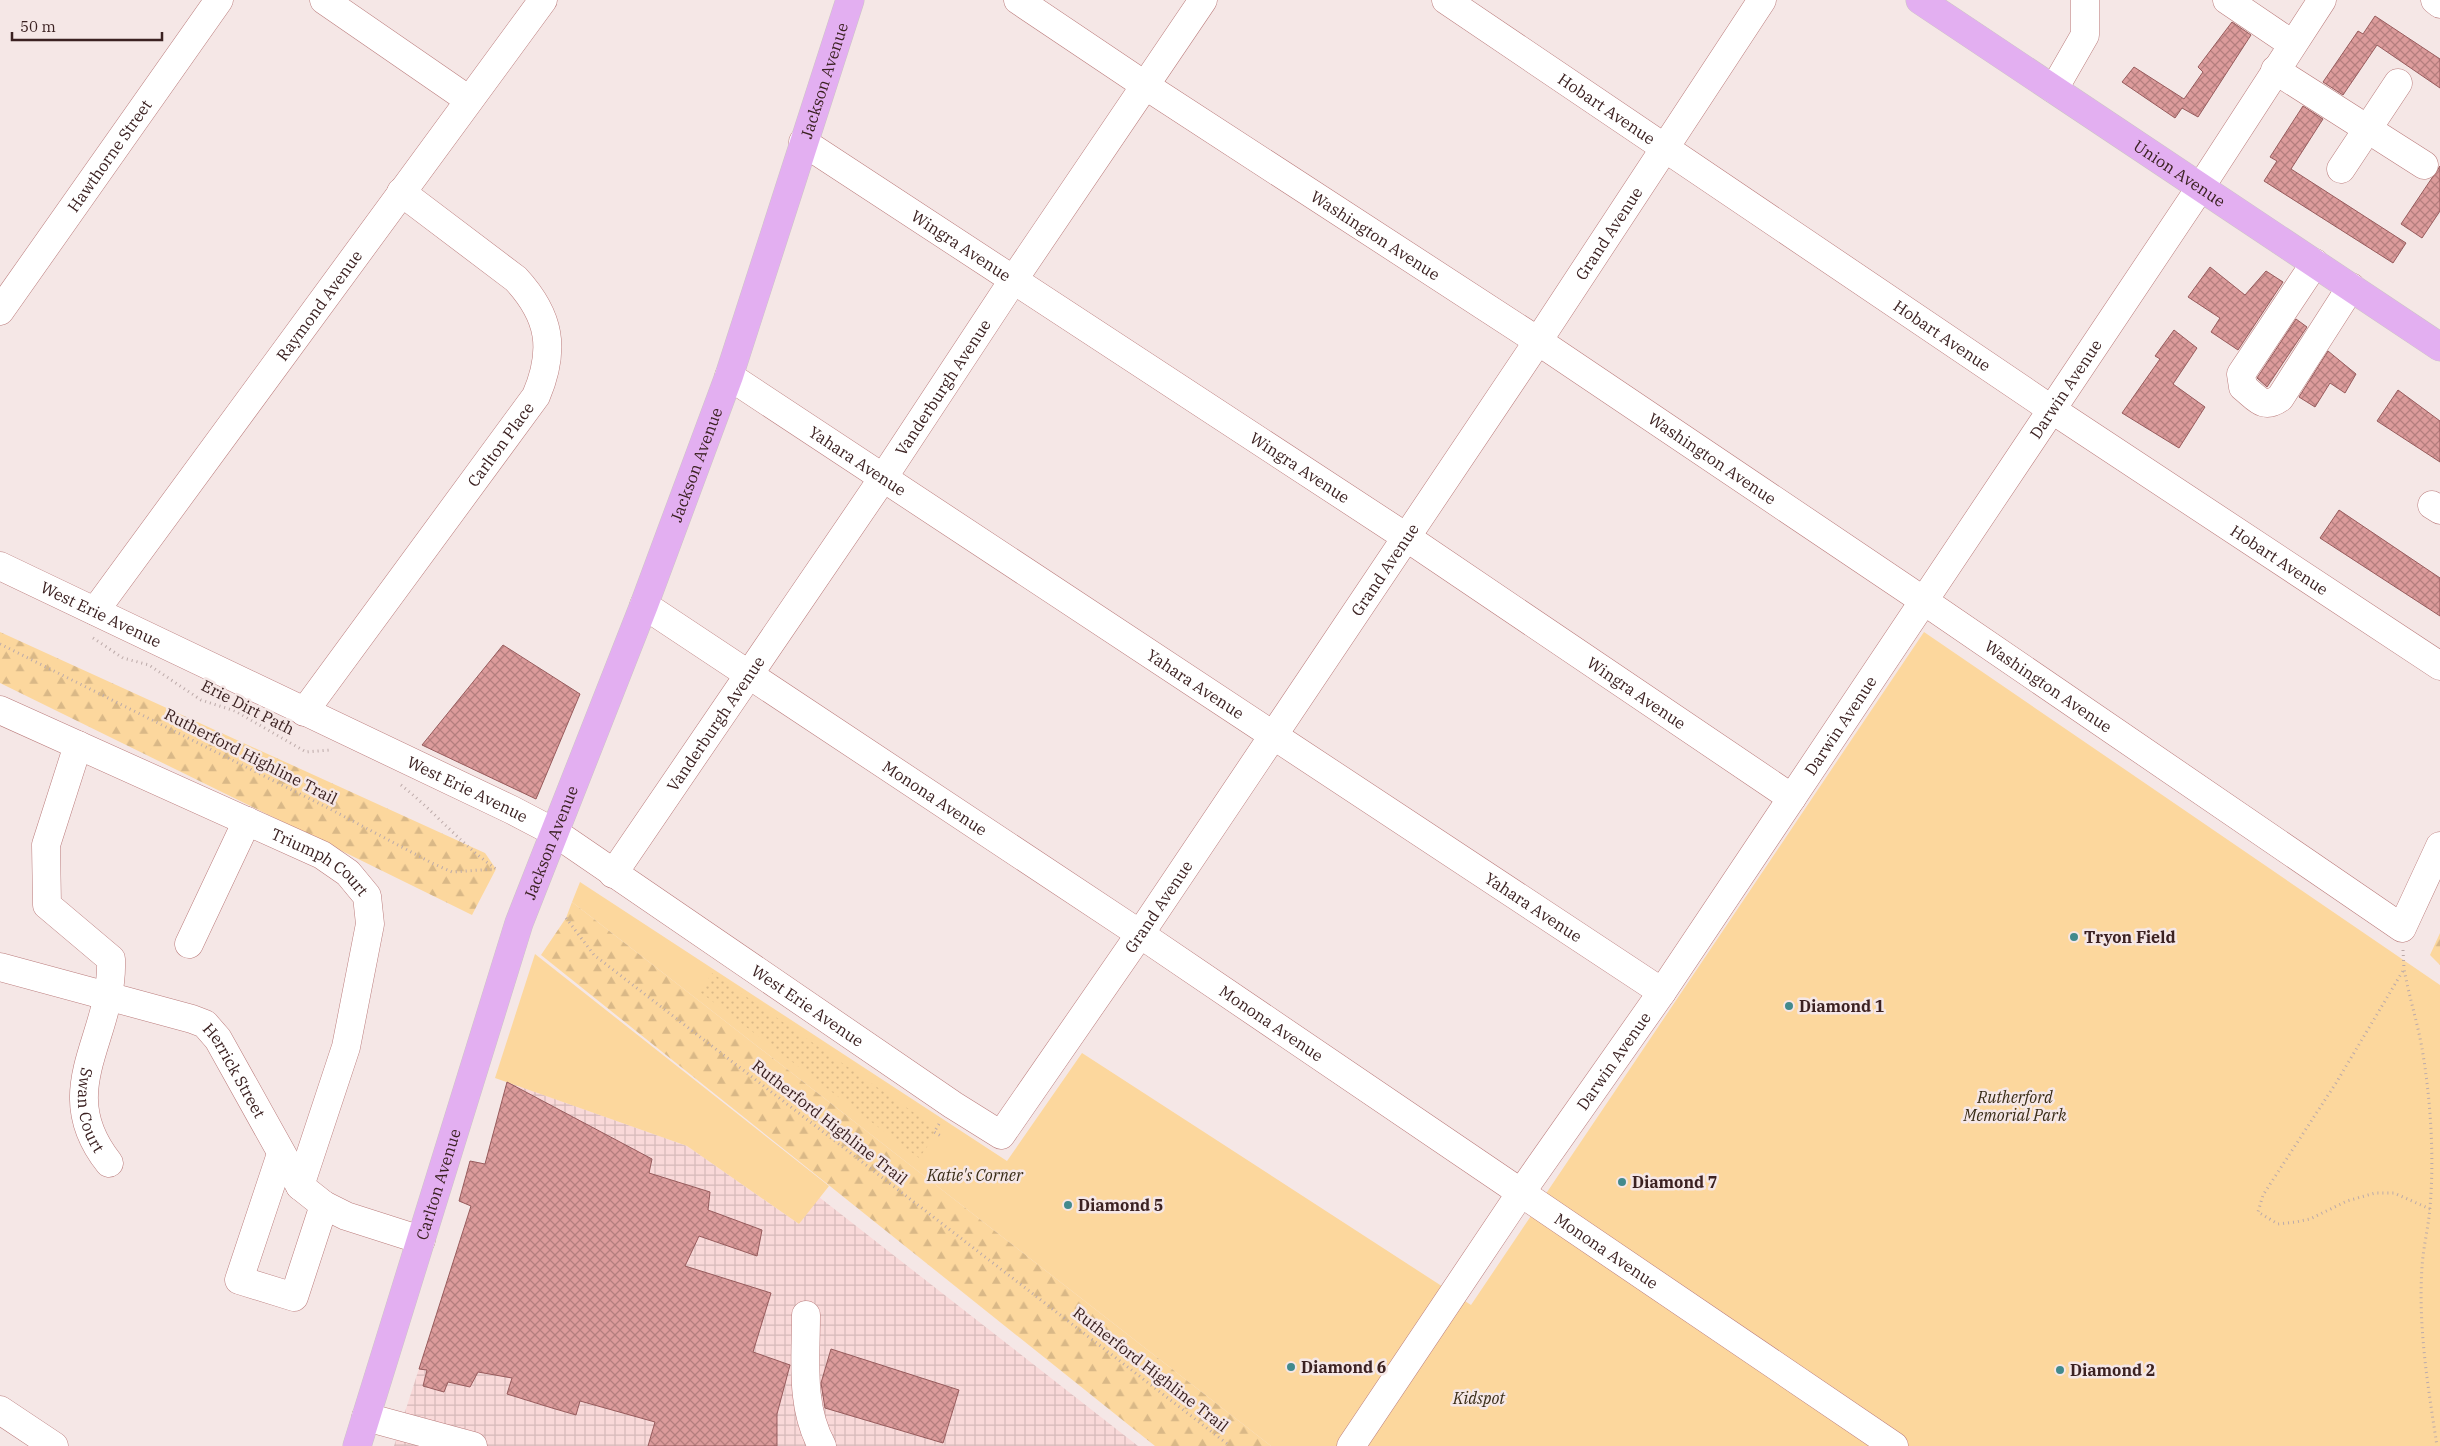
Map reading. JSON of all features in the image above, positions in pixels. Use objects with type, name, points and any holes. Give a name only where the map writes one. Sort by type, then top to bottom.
[{"type":"main road","name":"Jackson Avenue","points":[[519,922],[644,605],[730,376],[803,142],[850,0]]},
{"type":"main road","name":"Union Avenue","points":[[1920,0],[2440,347]]},
{"type":"main road","name":"Carlton Avenue","points":[[357,1446],[519,922]]},
{"type":"street","name":"Hawthorne Street","points":[[0,311],[219,0]]},
{"type":"street","points":[[324,0],[469,100]]},
{"type":"street","name":"Raymond Avenue","points":[[90,622],[401,192],[543,0]]},
{"type":"street","name":"Washington Avenue","points":[[1018,0],[1146,86],[1538,341],[1924,601],[2402,928],[2440,846]]},
{"type":"street","name":"Vanderburgh Avenue","points":[[613,874],[883,478],[1014,279],[1203,0]]},
{"type":"street","name":"Hobart Avenue","points":[[1446,0],[2051,408],[2440,666]]},
{"type":"street","name":"Grand Avenue","points":[[1001,1135],[1140,934],[1538,341],[1762,0]]},
{"type":"street","points":[[2054,89],[2086,35],[2085,0]]},
{"type":"street","points":[[2227,0],[2292,44]]},
{"type":"street","name":"Darwin Avenue","points":[[1351,1446],[1520,1194],[1662,992],[2200,188],[2322,0]]},
{"type":"street","points":[[2434,0],[2440,4]]},
{"type":"street","points":[[2275,70],[2424,165]]},
{"type":"street","points":[[2341,169],[2398,83]]},
{"type":"street","name":"Wingra Avenue","points":[[803,142],[1406,537],[1792,798]]},
{"type":"street","name":"Carlton Place","points":[[304,712],[536,396],[546,370],[548,356],[547,334],[541,313],[532,296],[516,279],[401,192]]},
{"type":"street","points":[[2315,262],[2241,374],[2242,387],[2266,404],[2271,404],[2280,398],[2351,287]]},
{"type":"street","name":"Yahara Avenue","points":[[730,376],[1662,992]]},
{"type":"street","name":"West Erie Avenue","points":[[0,566],[90,622],[304,712],[512,810],[554,832],[953,1105],[1001,1135]]},
{"type":"street","name":"Monona Avenue","points":[[644,605],[1140,934],[1520,1194],[1894,1446]]},
{"type":"street","name":"Triumph Court","points":[[0,710],[322,855],[348,874],[367,896],[370,924],[346,1047],[300,1186]]},
{"type":"street","points":[[78,745],[46,845],[47,905],[111,959],[112,976],[109,996]]},
{"type":"street","points":[[189,944],[246,821]]},
{"type":"street","name":"Herrick Street","points":[[0,967],[205,1024],[218,1039],[300,1186],[324,1205],[346,1216],[421,1240]]},
{"type":"street","name":"Swan Court","points":[[109,996],[84,1084],[83,1105],[88,1127],[97,1148],[109,1163]]},
{"type":"street","points":[[281,1154],[239,1280],[294,1297],[324,1205]]},
{"type":"street","points":[[806,1315],[805,1375],[808,1414],[822,1446]]},
{"type":"street","points":[[0,1410],[54,1446]]},
{"type":"street","points":[[366,1417],[472,1446]]},
{"type":"path","name":"Erie Dirt Path","points":[[90,622],[123,658],[149,665],[201,700],[235,711],[306,752],[339,749]]},
{"type":"path","name":"Rutherford Highline Trail","points":[[0,644],[330,809],[432,863],[452,872],[496,869],[479,858],[452,830],[394,781]]},
{"type":"path","name":"Rutherford Highline Trail","points":[[566,918],[594,955],[1230,1446]]},
{"type":"path","points":[[2430,1209],[2394,1193],[2375,1193],[2348,1201],[2310,1219],[2296,1222],[2278,1224],[2258,1212],[2262,1195],[2336,1083],[2404,969],[2422,1047],[2428,1092],[2432,1180],[2430,1209],[2422,1267],[2422,1321],[2425,1362],[2437,1446]]},
{"type":"shaded area","points":[[507,1082],[687,1146],[799,1224],[819,1197],[1138,1446],[394,1446],[485,1164]]},
{"type":"green space","points":[[0,632],[485,853],[496,869],[472,915],[0,683]]},
{"type":"green space","name":"Rutherford Memorial Park","points":[[1924,632],[2440,985],[2440,1446],[1271,1446],[572,902],[580,882],[1007,1161],[1082,1053],[1471,1305]]},
{"type":"green space","points":[[572,902],[1271,1446],[1155,1446],[541,955],[566,918]]},
{"type":"green space","points":[[2440,933],[2440,965],[2430,955]]},
{"type":"green space","points":[[535,954],[829,1186],[799,1224],[687,1146],[495,1078]]},
{"type":"green space","points":[[712,973],[939,1130],[919,1158],[700,992]]},
{"type":"building","points":[[2375,16],[2440,59],[2440,88],[2377,45],[2343,95],[2323,82],[2358,31],[2363,34]]},
{"type":"building","points":[[2232,22],[2251,35],[2198,117],[2182,108],[2175,118],[2122,82],[2134,67],[2184,99],[2203,72],[2198,67]]},
{"type":"building","points":[[2303,106],[2323,119],[2291,169],[2406,243],[2393,263],[2264,181],[2277,161],[2270,157]]},
{"type":"building","points":[[2440,166],[2440,211],[2422,238],[2401,224]]},
{"type":"building","points":[[2210,267],[2245,295],[2266,271],[2283,282],[2238,350],[2211,332],[2220,318],[2188,297]]},
{"type":"building","points":[[2296,319],[2307,327],[2267,387],[2257,378]]},
{"type":"building","points":[[2174,330],[2197,348],[2173,384],[2205,407],[2179,448],[2122,413],[2160,359],[2155,356]]},
{"type":"building","points":[[2328,351],[2356,374],[2345,393],[2330,383],[2315,407],[2299,397]]},
{"type":"building","points":[[2398,390],[2440,421],[2440,462],[2377,421]]},
{"type":"building","points":[[2339,510],[2440,578],[2440,616],[2320,538]]},
{"type":"building","points":[[503,645],[580,694],[536,799],[422,745]]},
{"type":"building","points":[[507,1082],[652,1159],[649,1173],[710,1192],[708,1210],[762,1230],[757,1256],[699,1236],[685,1266],[771,1293],[753,1352],[790,1365],[777,1414],[777,1446],[648,1446],[655,1422],[580,1401],[576,1415],[507,1394],[512,1378],[478,1372],[470,1387],[448,1382],[444,1392],[423,1386],[427,1370],[419,1369],[471,1206],[459,1201],[470,1161],[485,1164]]},
{"type":"building","points":[[831,1349],[959,1390],[943,1443],[825,1408],[821,1383]]},
{"type":"place","name":"Tryon Field","points":[[2074,937]]},
{"type":"place","name":"Diamond 1","points":[[1789,1006]]},
{"type":"place","name":"Diamond 7","points":[[1622,1182]]},
{"type":"place","name":"Diamond 5","points":[[1068,1205]]},
{"type":"place","name":"Diamond 6","points":[[1291,1367]]},
{"type":"place","name":"Diamond 2","points":[[2060,1370]]},
{"type":"park label","name":"Katie's Corner","points":[[975,1175]]},
{"type":"park label","name":"Kidspot","points":[[1479,1398]]}]
